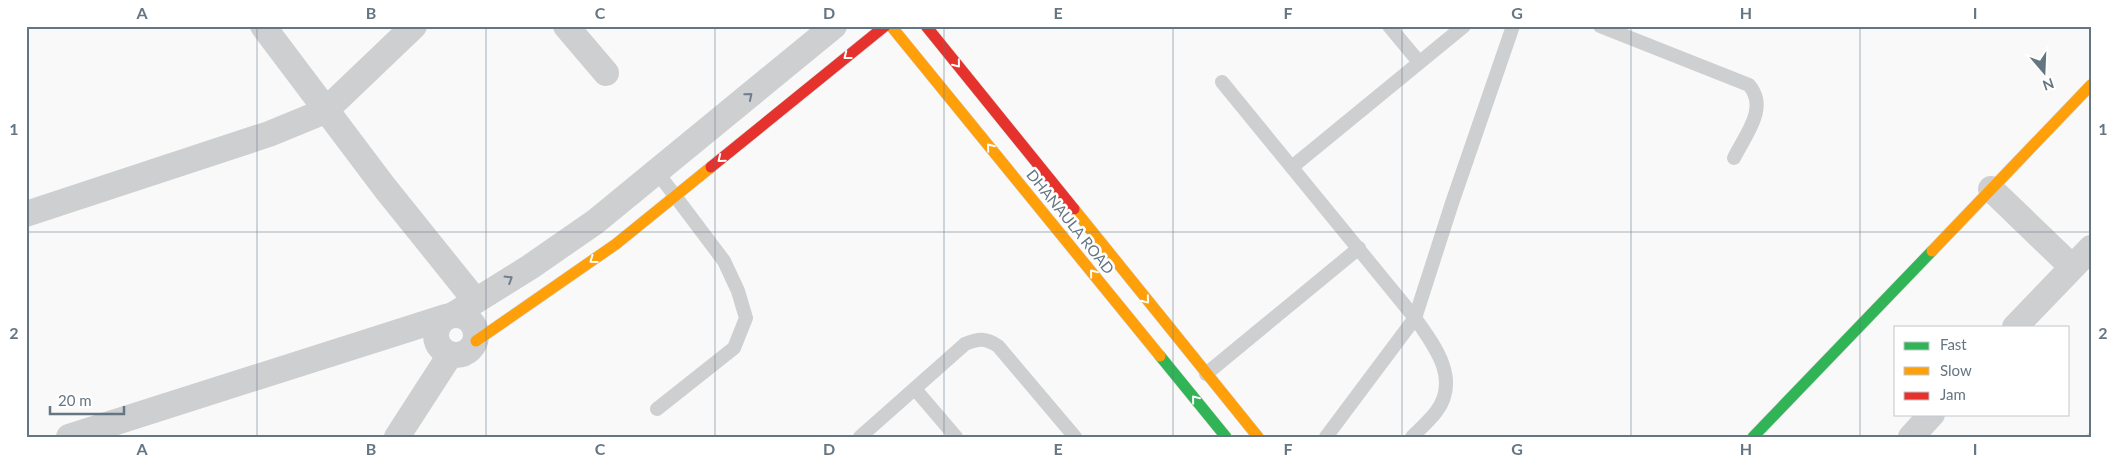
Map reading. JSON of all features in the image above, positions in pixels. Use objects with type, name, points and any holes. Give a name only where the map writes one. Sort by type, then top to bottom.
[{"type":"street","points":[[263,26],[326,111],[475,300]]},
{"type":"street","points":[[26,214],[269,134],[326,111],[414,26]]},
{"type":"street","points":[[566,26],[606,73]]},
{"type":"street","points":[[834,26],[595,222],[530,267],[439,322],[435,338],[438,346],[450,355],[466,354],[476,341],[616,244],[885,26]]},
{"type":"street","name":"DHANAULA ROAD","points":[[891,26],[1222,428],[1258,437]]},
{"type":"street","name":"DHANAULA ROAD","points":[[926,26],[1206,374],[1222,428]]},
{"type":"street","points":[[1752,437],[2091,85]]},
{"type":"street","points":[[1991,188],[2072,267]]},
{"type":"street","points":[[2016,326],[2091,248]]},
{"type":"street","points":[[69,437],[449,316],[469,319],[476,333],[476,341]]},
{"type":"street","points":[[397,437],[450,355]]},
{"type":"street","points":[[1911,437],[1930,416]]},
{"type":"lane","points":[[1389,26],[1419,62]]},
{"type":"lane","points":[[1292,167],[1464,26]]},
{"type":"lane","points":[[1326,437],[1415,318],[1452,203],[1514,26]]},
{"type":"lane","points":[[1600,26],[1749,85],[1756,93],[1759,104],[1757,112],[1734,158]]},
{"type":"lane","points":[[1222,82],[1415,318],[1436,350],[1446,372],[1446,393],[1437,411],[1412,437]]},
{"type":"lane","points":[[657,172],[724,261],[738,291],[746,318],[734,348],[657,409]]},
{"type":"lane","points":[[1206,374],[1359,248]]},
{"type":"lane","points":[[860,437],[965,344],[978,339],[990,340],[998,346],[1075,437]]},
{"type":"lane","points":[[915,388],[956,437]]},
{"type":"traffic: fast","points":[[1753,437],[1932,251]]},
{"type":"traffic: fast","points":[[1160,356],[1226,437]]},
{"type":"traffic: slow","points":[[891,26],[1160,356]]},
{"type":"traffic: slow","points":[[1932,251],[2091,85]]},
{"type":"traffic: slow","points":[[476,341],[616,244],[711,167]]},
{"type":"traffic: slow","points":[[1074,209],[1258,437]]},
{"type":"traffic: jam","points":[[711,167],[885,26]]},
{"type":"traffic: jam","points":[[926,26],[1074,209]]}]
